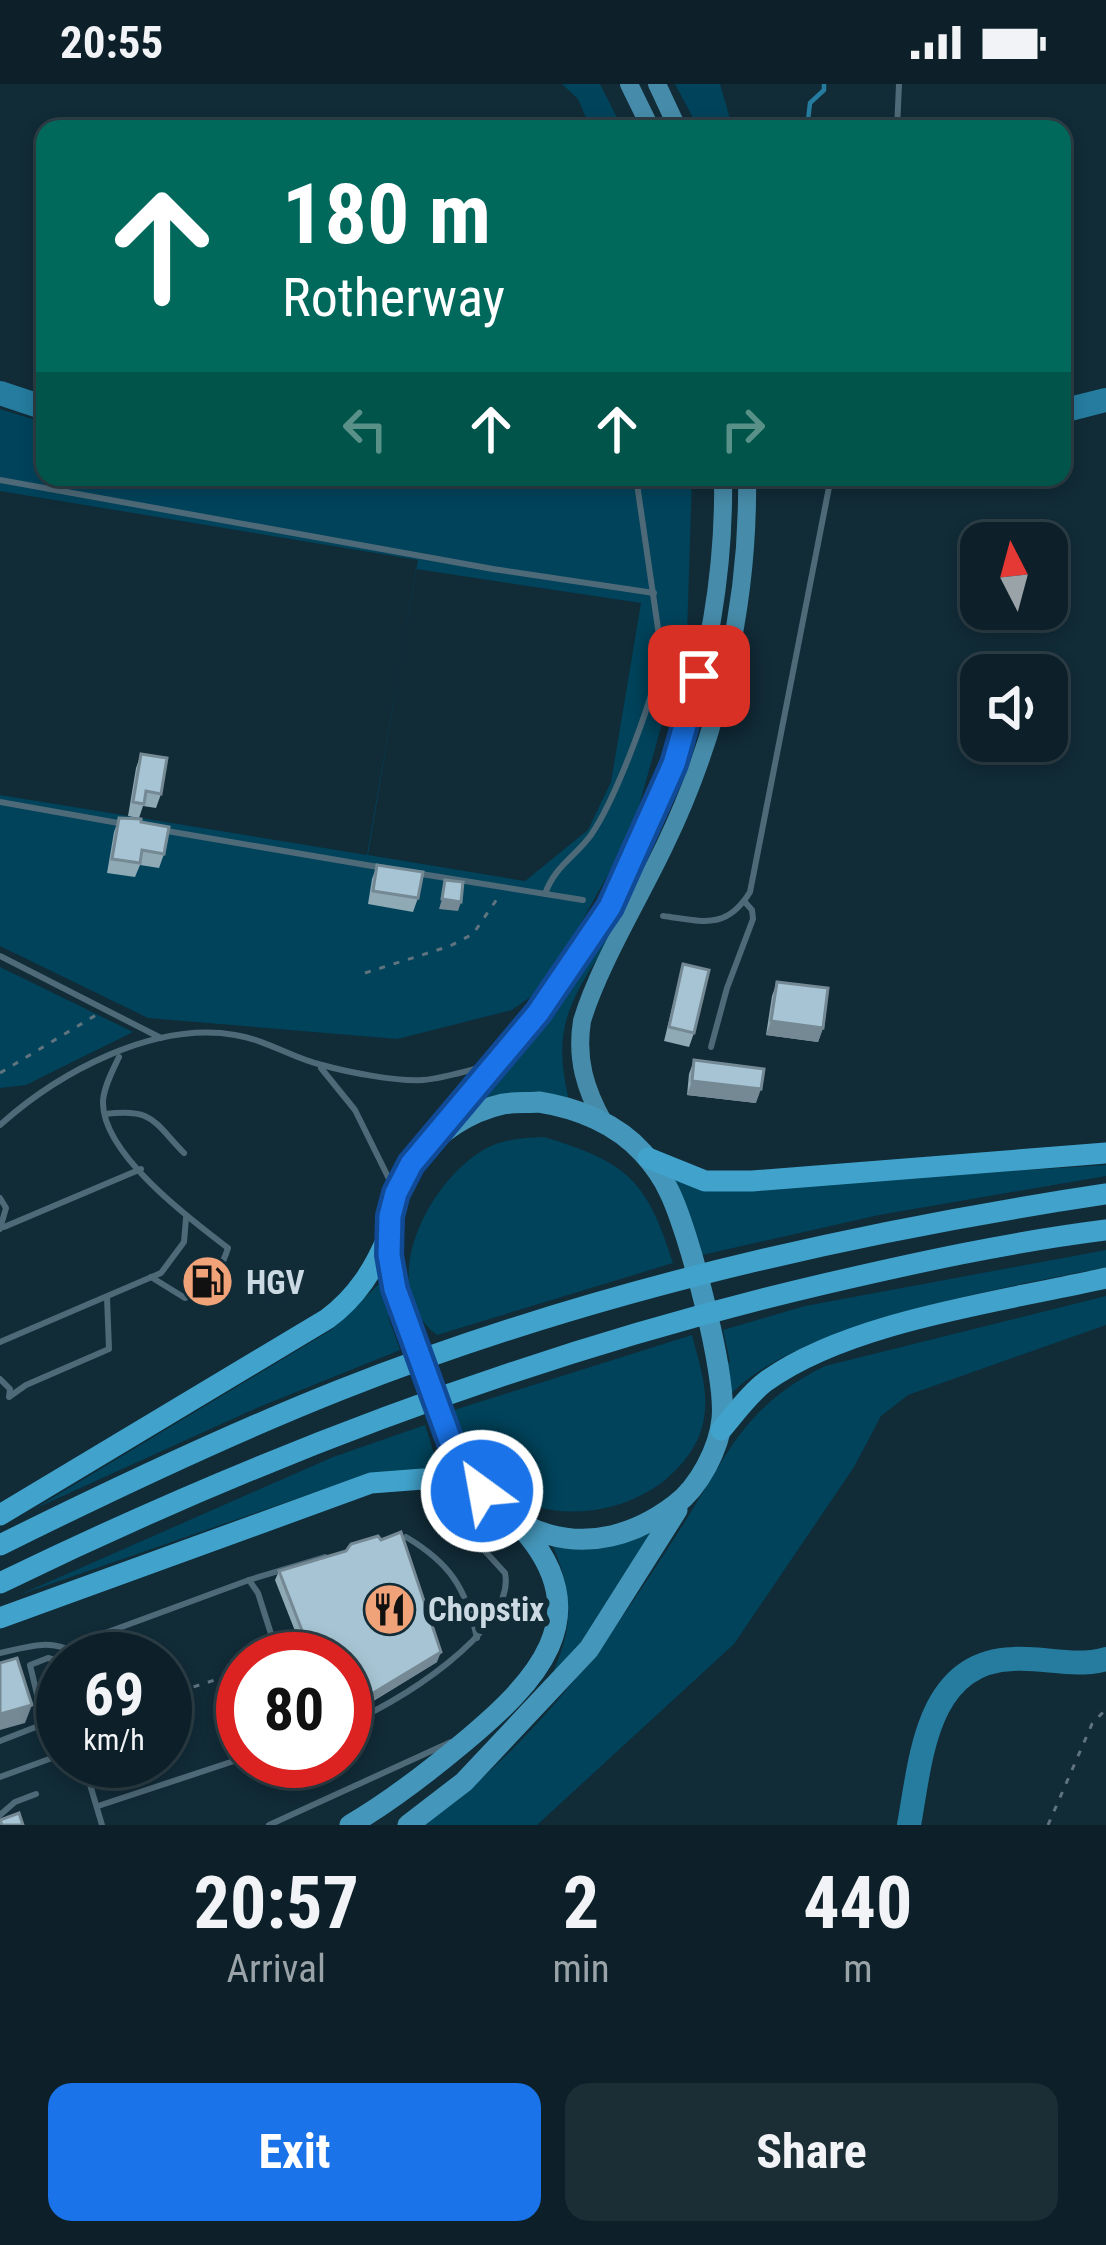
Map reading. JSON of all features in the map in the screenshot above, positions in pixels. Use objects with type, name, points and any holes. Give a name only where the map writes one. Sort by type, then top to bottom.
[{"type":"highway","points":[[0,1515],[327,1318],[352,1298],[375,1267],[388,1236],[396,1193],[411,1164],[473,1115],[505,1104],[550,1104],[604,1123],[648,1158],[706,1181],[1106,1153]]},
{"type":"highway","points":[[648,1158],[669,1190],[681,1223],[718,1363],[721,1430]]},
{"type":"highway","points":[[0,1545],[341,1390],[519,1328],[621,1297],[943,1218],[1106,1194]]},
{"type":"highway","points":[[0,1582],[261,1463],[593,1345],[717,1309],[960,1253],[1106,1230]]},
{"type":"highway","points":[[350,1825],[412,1785],[479,1730],[534,1676],[557,1628],[552,1572],[518,1523],[486,1495],[452,1446],[395,1289],[388,1236]]},
{"type":"highway","points":[[408,1825],[464,1782],[589,1649],[701,1476],[721,1430],[765,1382],[819,1354],[926,1318],[1106,1278]]},
{"type":"highway","points":[[0,1618],[371,1483],[412,1478],[486,1495]]},
{"type":"highway","points":[[518,1523],[544,1536],[595,1540],[638,1528],[683,1499]]},
{"type":"main road","points":[[629,84],[647,120]]},
{"type":"main road","points":[[657,84],[674,120]]},
{"type":"main road","points":[[429,1146],[551,996],[610,907],[674,764],[716,598],[722,486]]},
{"type":"main road","points":[[604,1123],[580,1066],[582,1021],[690,789],[706,743],[738,609],[746,486]]},
{"type":"lane","points":[[897,120],[899,84]]},
{"type":"lane","points":[[0,480],[470,565],[654,593]]},
{"type":"lane","points":[[545,894],[560,863],[592,833],[660,670],[637,486]]},
{"type":"lane","points":[[663,916],[724,920],[745,902],[755,878],[829,486]]},
{"type":"lane","points":[[0,802],[136,826]]},
{"type":"lane","points":[[157,830],[583,900]]},
{"type":"lane","points":[[711,1047],[753,919],[745,902]]},
{"type":"lane","points":[[0,956],[161,1038]]},
{"type":"lane","points":[[0,1125],[71,1075],[161,1038],[198,1033],[262,1041],[319,1065],[420,1080],[492,1065]]},
{"type":"lane","points":[[120,1053],[103,1100],[115,1141],[186,1218],[228,1248],[220,1271],[194,1295],[185,1298],[151,1277]]},
{"type":"lane","points":[[319,1065],[366,1128],[396,1193]]},
{"type":"lane","points":[[105,1114],[135,1110],[147,1115],[184,1154]]},
{"type":"lane","points":[[2,1228],[141,1169]]},
{"type":"lane","points":[[0,1198],[6,1208],[2,1228]]},
{"type":"lane","points":[[0,1342],[161,1273],[184,1242],[186,1218]]},
{"type":"lane","points":[[0,1379],[10,1389],[9,1397],[109,1349],[107,1297]]},
{"type":"lane","points":[[372,1713],[437,1672],[477,1638],[507,1582],[506,1573],[463,1527],[486,1495]]},
{"type":"lane","points":[[406,1538],[438,1556],[457,1582],[477,1638]]},
{"type":"lane","points":[[108,1632],[249,1580],[340,1553]]},
{"type":"lane","points":[[249,1580],[259,1593],[270,1632]]},
{"type":"lane","points":[[0,1653],[36,1648]]},
{"type":"lane","points":[[36,1663],[30,1665],[36,1690]]},
{"type":"lane","points":[[0,1741],[36,1727]]},
{"type":"lane","points":[[268,1825],[479,1730]]},
{"type":"lane","points":[[0,1777],[36,1764]]},
{"type":"lane","points":[[98,1806],[216,1767]]},
{"type":"lane","points":[[92,1788],[102,1825]]},
{"type":"lane","points":[[0,1815],[15,1802],[36,1794]]},
{"type":"path","points":[[365,973],[473,934],[504,887]]},
{"type":"path","points":[[0,1073],[106,1010]]},
{"type":"path","points":[[1048,1825],[1091,1724],[1106,1709]]},
{"type":"shaded area","points":[[562,84],[600,84],[618,120],[587,120],[578,99]]},
{"type":"shaded area","points":[[675,84],[720,84],[730,120],[694,120]]},
{"type":"shaded area","points":[[0,409],[36,420],[36,486],[692,486],[687,634],[632,831],[546,986],[512,1010],[397,1039],[148,1018],[0,946],[0,795],[367,855],[401,657],[368,855],[525,881],[588,830],[611,782],[641,603],[416,569],[418,560],[0,491]]},
{"type":"shaded area","points":[[638,881],[570,1009],[562,1059],[569,1100],[482,1103],[569,990]]},
{"type":"shaded area","points":[[0,967],[133,1032],[26,1085],[0,1088]]},
{"type":"shaded area","points":[[544,1137],[596,1156],[630,1178],[654,1212],[673,1263],[437,1335],[419,1315],[410,1291],[409,1265],[426,1212],[460,1168],[480,1152],[503,1142]]},
{"type":"shaded area","points":[[1106,1165],[1106,1176],[879,1215],[702,1255],[669,1178],[740,1188]]},
{"type":"shaded area","points":[[1106,1250],[1106,1267],[962,1297],[803,1347],[761,1370],[730,1395],[723,1364],[730,1362],[723,1330],[805,1306]]},
{"type":"shaded area","points":[[382,1281],[400,1350],[259,1407],[34,1509],[331,1330]]},
{"type":"shaded area","points":[[1106,1296],[1106,1325],[908,1395],[881,1416],[854,1467],[734,1644],[537,1825],[422,1825],[499,1762],[569,1686],[639,1593],[742,1431],[776,1397],[825,1366]]},
{"type":"shaded area","points":[[692,1335],[704,1387],[702,1427],[679,1467],[642,1495],[588,1511],[533,1506],[486,1478],[465,1450],[454,1410]]},
{"type":"shaded area","points":[[425,1425],[434,1453],[441,1451],[453,1477],[353,1479],[19,1595],[333,1457]]},
{"type":"shaded area","points":[[654,1528],[600,1619],[557,1673],[568,1607],[552,1544]]},
{"type":"building","points":[[141,754],[167,758],[161,794],[146,791],[144,804],[133,802]]},
{"type":"building","points":[[119,818],[169,827],[164,854],[142,850],[140,863],[112,859]]},
{"type":"building","points":[[377,865],[423,872],[418,898],[373,891]]},
{"type":"building","points":[[445,880],[463,882],[461,902],[442,899]]},
{"type":"building","points":[[683,964],[709,970],[694,1033],[669,1027]]},
{"type":"building","points":[[777,982],[828,988],[823,1028],[771,1021]]},
{"type":"building","points":[[694,1060],[764,1069],[761,1089],[692,1081]]},
{"type":"building","points":[[401,1532],[441,1652],[372,1694],[372,1632],[303,1632],[279,1571],[346,1551],[351,1544],[378,1536],[381,1540]]},
{"type":"building","points":[[17,1658],[32,1705],[0,1714],[0,1663]]},
{"type":"building","points":[[19,1813],[23,1825],[2,1825],[0,1820]]},
{"type":"waterway","points":[[808,120],[810,103],[824,84]]},
{"type":"waterway","points":[[0,393],[36,405]]},
{"type":"waterway","points":[[1071,409],[1106,400]]},
{"type":"waterway","points":[[909,1825],[933,1718],[962,1677],[984,1664],[1013,1659],[1082,1663],[1106,1659]]},
{"type":"place","name":"HGV","points":[[207,1282]]},
{"type":"place","name":"Chopstix","points":[[389,1609]]},
{"type":"route","points":[[482,1491],[452,1446],[395,1289],[388,1236],[396,1193],[411,1164],[557,988],[610,907],[674,764],[699,676]]}]
